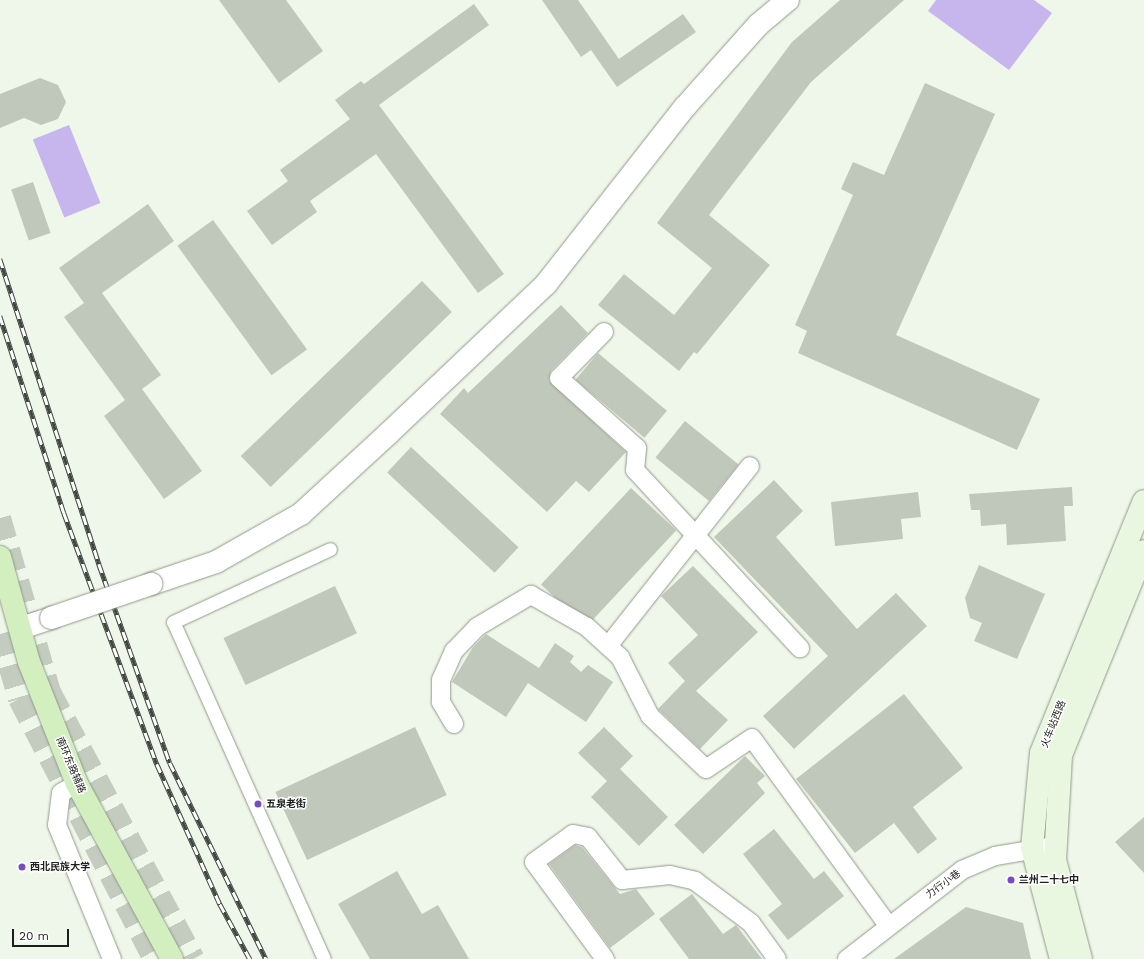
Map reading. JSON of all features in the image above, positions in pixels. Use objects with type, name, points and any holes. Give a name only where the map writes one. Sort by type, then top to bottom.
[{"type":"main road","name":"火车站西路","points":[[1061,959],[1032,848],[1041,752],[1144,501]]},
{"type":"main road","name":"火车站西路","points":[[1081,959],[1055,860],[1061,755],[1144,551]]},
{"type":"main road","name":"南环东路辅路","points":[[0,557],[21,628],[29,662],[77,784],[172,959]]},
{"type":"street","points":[[21,628],[216,562],[301,514],[388,434],[546,284],[685,107],[758,25],[788,0]]},
{"type":"street","points":[[604,332],[559,378],[637,448],[635,470],[698,534],[800,648]]},
{"type":"street","points":[[608,646],[698,534],[750,466]]},
{"type":"street","points":[[324,959],[173,622],[330,549]]},
{"type":"street","points":[[454,724],[441,702],[441,688],[454,651],[477,627],[531,594],[587,627],[620,657],[650,716],[706,769],[752,738],[888,925]]},
{"type":"street","points":[[77,784],[62,793],[57,825],[112,959]]},
{"type":"street","points":[[605,959],[534,862],[573,834],[588,837],[622,880],[670,874],[695,881],[751,923],[778,959]]},
{"type":"street","name":"力行小巷","points":[[848,959],[888,925],[962,870],[994,856],[1032,848],[1055,846]]},
{"type":"shaded area","points":[[936,0],[1034,0],[1052,13],[1009,70],[928,11]]},
{"type":"shaded area","points":[[69,125],[100,203],[64,217],[33,140]]},
{"type":"building","points":[[219,0],[286,0],[323,51],[279,83]]},
{"type":"building","points":[[542,0],[578,0],[619,59],[683,14],[696,32],[617,87],[591,50],[581,57]]},
{"type":"building","points":[[840,0],[904,0],[811,82],[709,215],[770,265],[697,354],[694,352],[679,371],[598,305],[624,274],[674,315],[712,268],[657,223],[792,42]]},
{"type":"building","points":[[474,4],[489,25],[379,105],[504,274],[478,293],[376,154],[310,201],[317,212],[272,245],[247,211],[288,181],[280,170],[350,119],[335,100],[361,81],[364,84]]},
{"type":"building","points":[[40,78],[58,85],[66,102],[58,119],[41,125],[24,118],[0,128],[0,94]]},
{"type":"building","points":[[925,83],[995,114],[896,335],[1040,399],[1017,450],[798,353],[807,331],[795,325],[853,195],[841,189],[853,162],[884,175]]},
{"type":"building","points":[[33,182],[51,233],[29,241],[11,189]]},
{"type":"building","points":[[148,204],[174,241],[102,293],[161,375],[142,389],[202,471],[164,499],[104,416],[125,400],[64,317],[84,303],[59,268]]},
{"type":"building","points":[[213,220],[307,349],[271,375],[177,246]]},
{"type":"building","points":[[422,281],[452,312],[271,487],[241,456]]},
{"type":"building","points":[[561,305],[588,333],[551,371],[549,381],[626,452],[589,492],[576,481],[547,512],[440,414],[464,388],[468,393]]},
{"type":"building","points":[[598,353],[667,411],[644,438],[576,380]]},
{"type":"building","points":[[685,421],[739,464],[709,501],[655,458]]},
{"type":"building","points":[[411,447],[519,547],[495,573],[387,473]]},
{"type":"building","points":[[774,480],[803,511],[776,537],[857,629],[896,593],[927,626],[794,749],[763,716],[828,656],[714,537]]},
{"type":"building","points":[[1072,487],[1073,506],[1064,506],[1066,541],[1007,545],[1006,524],[981,526],[980,510],[971,510],[969,494]]},
{"type":"building","points":[[631,488],[676,530],[586,627],[541,585]]},
{"type":"building","points":[[918,492],[921,517],[901,519],[903,539],[835,546],[831,502]]},
{"type":"building","points":[[979,565],[1045,594],[1017,659],[974,641],[982,623],[970,618],[965,598]]},
{"type":"building","points":[[693,566],[758,632],[696,691],[728,720],[700,749],[658,709],[685,681],[668,663],[698,635],[661,596]]},
{"type":"building","points":[[335,586],[357,633],[246,685],[224,638]]},
{"type":"building","points":[[486,634],[539,668],[555,643],[574,656],[570,662],[581,672],[588,665],[613,682],[586,722],[528,683],[506,717],[452,682],[473,647]]},
{"type":"building","points":[[904,694],[963,768],[913,807],[937,839],[918,854],[894,823],[855,853],[796,779]]},
{"type":"building","points":[[415,727],[447,795],[307,860],[275,792]]},
{"type":"building","points":[[604,727],[633,756],[620,769],[668,817],[639,846],[591,797],[607,781],[578,753]]},
{"type":"building","points":[[745,756],[765,776],[757,783],[765,793],[703,854],[674,825]]},
{"type":"building","points":[[1144,817],[1144,873],[1115,842]]},
{"type":"building","points":[[774,829],[814,879],[824,871],[844,896],[788,940],[768,915],[782,904],[743,854]]},
{"type":"building","points":[[575,845],[582,847],[620,894],[636,889],[655,914],[610,948],[549,864]]},
{"type":"building","points":[[397,871],[422,914],[438,905],[469,959],[370,959],[338,904]]},
{"type":"building","points":[[692,894],[723,934],[736,925],[762,959],[689,959],[659,919]]},
{"type":"building","points":[[966,907],[1023,923],[1031,959],[894,959]]},
{"type":"tunnel","points":[[0,518],[50,692],[194,959]]},
{"type":"tunnel","points":[[0,634],[19,699],[154,959]]},
{"type":"railway","points":[[0,259],[99,564],[170,763],[266,959]]},
{"type":"railway","points":[[0,316],[64,513],[157,764],[220,904],[250,959]]},
{"type":"place","name":"五泉老街","points":[[258,804]]},
{"type":"place","name":"西北民族大学","points":[[22,867]]},
{"type":"place","name":"兰州二十七中","points":[[1011,880]]}]
